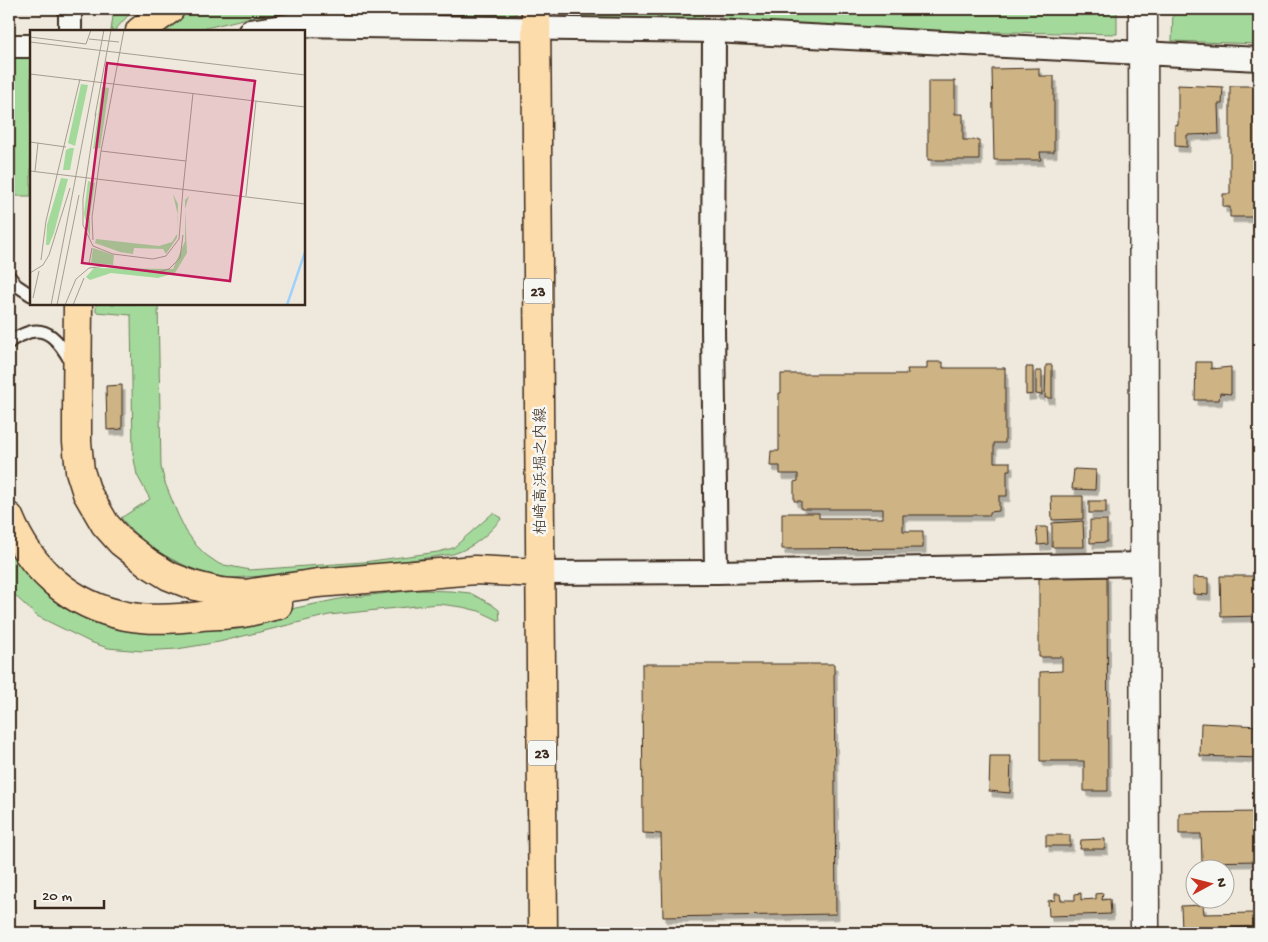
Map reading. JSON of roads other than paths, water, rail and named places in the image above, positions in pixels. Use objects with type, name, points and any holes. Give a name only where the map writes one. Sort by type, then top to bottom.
[{"type":"main road","points":[[141,30],[170,9]]},
{"type":"main road","name":"柏崎高浜堀之内線","points":[[536,18],[543,933]]},
{"type":"main road","points":[[78,305],[77,442],[80,471],[87,493],[105,524],[121,542],[148,563],[169,576],[192,585],[220,592],[245,594],[318,583],[475,570],[540,573]]},
{"type":"main road","points":[[9,517],[25,551],[63,590],[99,608],[128,616],[172,619],[248,612],[393,576]]},
{"type":"street","points":[[70,9],[70,30]]},
{"type":"street","points":[[1143,9],[1145,933]]},
{"type":"street","points":[[257,30],[291,25],[536,18],[714,31],[1259,59]]},
{"type":"street","points":[[714,31],[713,328],[716,572]]},
{"type":"street","points":[[9,46],[30,46]]},
{"type":"street","points":[[540,573],[716,572],[1145,564]]},
{"type":"lane","points":[[9,276],[16,285],[30,294]]},
{"type":"lane","points":[[9,344],[12,340],[28,331],[38,330],[49,334],[58,342],[78,372]]},
{"type":"tunnel","points":[[714,9],[714,31]]}]
